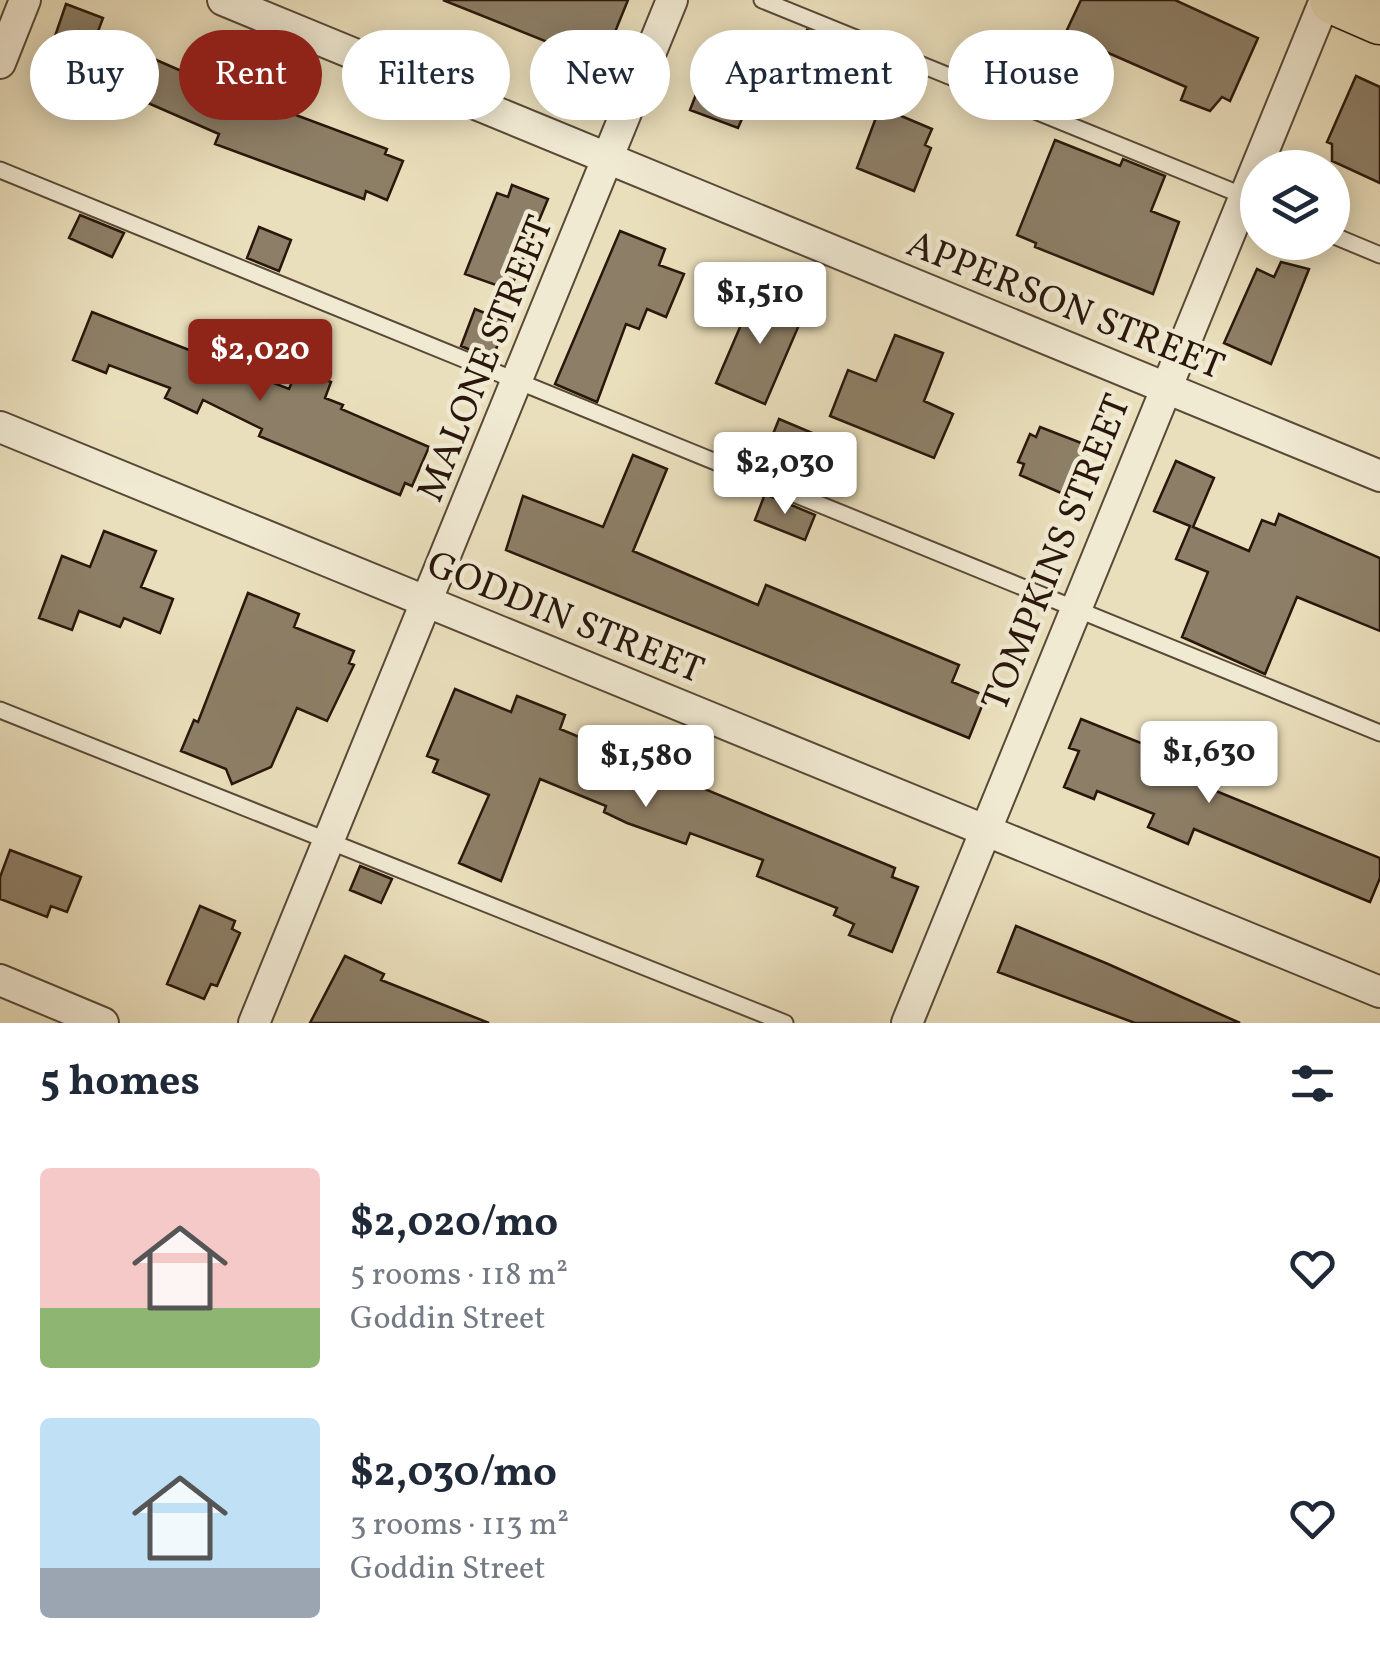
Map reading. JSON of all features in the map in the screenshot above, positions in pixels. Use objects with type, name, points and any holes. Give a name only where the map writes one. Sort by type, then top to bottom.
[{"type":"main road","points":[[1334,0],[1380,20]]},
{"type":"street","points":[[0,63],[25,0]]},
{"type":"street","name":"APPERSON STREET","points":[[222,0],[1380,476]]},
{"type":"street","name":"MALONE STREET","points":[[254,1023],[672,0]]},
{"type":"street","name":"TOMPKINS STREET","points":[[1269,150],[1324,0]]},
{"type":"street","name":"TOMPKINS STREET","points":[[907,1023],[1165,389],[1240,223]]},
{"type":"street","name":"GODDIN STREET","points":[[0,427],[1380,992]]},
{"type":"street","points":[[0,980],[103,1023]]},
{"type":"lane","points":[[762,0],[1240,195]]},
{"type":"lane","points":[[0,170],[1380,734]]},
{"type":"lane","points":[[1350,242],[1380,255]]},
{"type":"lane","points":[[0,710],[785,1023]]},
{"type":"building","points":[[443,0],[628,0],[616,30],[530,30],[530,35]]},
{"type":"building","points":[[1081,0],[1175,0],[1258,38],[1230,101],[1222,97],[1210,111],[1181,100],[1186,87],[1114,55],[1114,30],[1067,30]]},
{"type":"building","points":[[66,4],[103,18],[98,30],[57,30]]},
{"type":"building","points":[[159,61],[179,70],[179,117],[159,108]]},
{"type":"building","points":[[1356,76],[1380,87],[1380,183],[1350,169],[1350,150],[1332,150],[1332,144],[1327,142]]},
{"type":"building","points":[[187,120],[309,120],[387,149],[385,154],[403,161],[387,200],[366,191],[364,199],[215,144],[219,134]]},
{"type":"building","points":[[717,120],[742,120],[738,128]]},
{"type":"building","points":[[875,120],[911,120],[932,129],[925,145],[931,148],[914,191],[857,168]]},
{"type":"building","points":[[1055,140],[1120,166],[1123,159],[1165,176],[1151,211],[1179,222],[1153,294],[1035,247],[1036,243],[1017,235]]},
{"type":"building","points":[[512,185],[548,199],[510,290],[465,274],[497,193],[508,197]]},
{"type":"building","points":[[80,215],[124,233],[112,257],[69,238]]},
{"type":"building","points":[[259,227],[291,240],[279,271],[247,258]]},
{"type":"building","points":[[620,231],[665,249],[659,265],[684,274],[666,317],[647,309],[639,329],[626,324],[597,402],[555,384]]},
{"type":"building","points":[[1281,262],[1309,269],[1271,364],[1224,343],[1257,269],[1274,277]]},
{"type":"building","points":[[756,290],[800,309],[795,322],[799,325],[765,404],[716,383]]},
{"type":"building","points":[[475,309],[507,322],[492,359],[461,346]]},
{"type":"building","points":[[92,312],[289,389],[298,368],[331,382],[325,398],[343,405],[341,409],[429,447],[412,486],[405,483],[400,495],[259,436],[262,429],[203,400],[197,413],[165,398],[170,388],[109,365],[106,373],[73,360]]},
{"type":"building","points":[[895,335],[943,353],[924,401],[953,414],[934,458],[830,416],[848,370],[876,381]]},
{"type":"building","points":[[779,419],[843,446],[824,494],[773,473],[775,467],[762,462]]},
{"type":"building","points":[[1040,427],[1089,446],[1068,496],[1020,475],[1024,464],[1018,462],[1030,434],[1036,437]]},
{"type":"building","points":[[633,455],[667,469],[633,551],[758,605],[766,585],[959,665],[952,682],[986,696],[969,738],[506,550],[523,496],[603,527]]},
{"type":"building","points":[[1176,461],[1214,478],[1193,527],[1249,551],[1262,520],[1275,525],[1279,514],[1380,558],[1380,631],[1297,597],[1265,674],[1182,637],[1208,572],[1176,559],[1190,526],[1154,511]]},
{"type":"building","points":[[765,494],[815,515],[805,540],[755,520]]},
{"type":"building","points":[[104,531],[156,551],[141,587],[173,599],[160,633],[124,618],[120,627],[79,611],[72,630],[39,618],[62,556],[90,567]]},
{"type":"building","points":[[248,593],[299,614],[294,627],[354,651],[349,663],[354,665],[327,721],[297,708],[271,767],[232,784],[226,769],[181,751],[194,720],[198,722]]},
{"type":"building","points":[[455,689],[511,712],[517,696],[565,715],[560,729],[895,868],[892,877],[918,887],[892,952],[849,935],[854,924],[834,915],[837,908],[757,876],[763,860],[690,833],[686,844],[627,823],[604,812],[606,806],[540,779],[501,881],[459,863],[489,795],[433,772],[438,760],[427,756]]},
{"type":"building","points":[[1081,719],[1173,756],[1185,727],[1220,741],[1208,767],[1218,771],[1211,789],[1380,858],[1380,878],[1370,902],[1194,829],[1188,844],[1148,827],[1154,814],[1097,791],[1094,799],[1064,787],[1079,751],[1069,748]]},
{"type":"building","points":[[10,850],[81,877],[67,912],[51,906],[47,917],[0,899],[0,877]]},
{"type":"building","points":[[360,866],[392,879],[381,903],[350,890]]},
{"type":"building","points":[[200,906],[235,921],[232,929],[240,933],[217,986],[211,984],[204,999],[167,984]]},
{"type":"building","points":[[1016,926],[1240,1023],[1135,1023],[998,972]]},
{"type":"building","points":[[345,956],[384,974],[381,980],[489,1023],[310,1023]]}]
